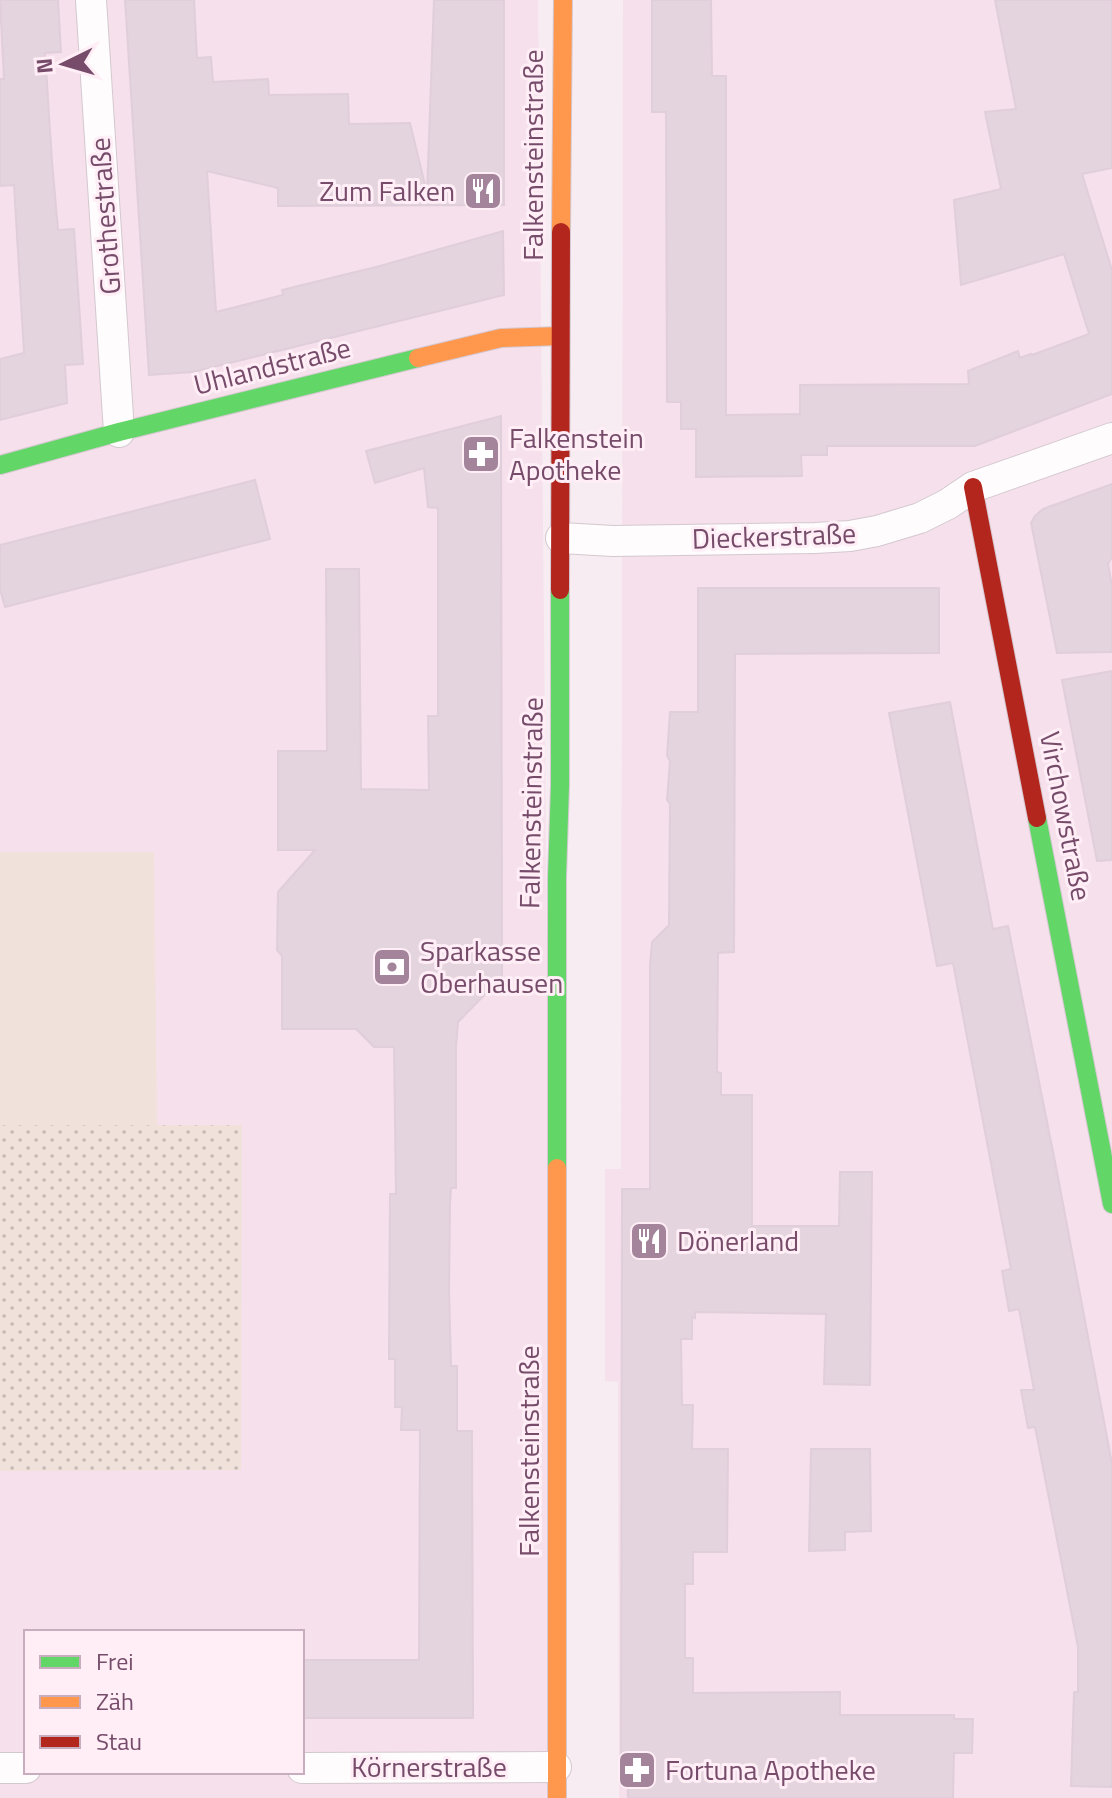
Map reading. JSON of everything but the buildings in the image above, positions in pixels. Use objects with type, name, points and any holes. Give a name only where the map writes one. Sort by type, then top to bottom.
[{"type":"street","name":"Grothestraße","points":[[91,0],[119,432]]},
{"type":"street","name":"Falkensteinstraße","points":[[557,1798],[557,877],[563,0]]},
{"type":"street","name":"Uhlandstraße","points":[[0,465],[119,432],[501,338],[560,336]]},
{"type":"street","name":"Dieckerstraße","points":[[561,538],[644,540],[850,536],[920,518],[973,487],[1112,438]]},
{"type":"street","name":"Virchowstraße","points":[[973,487],[1112,1204]]},
{"type":"street","name":"Körnerstraße","points":[[304,1768],[556,1767]]},
{"type":"street","points":[[0,1768],[24,1768]]},
{"type":"shaded area","points":[[0,0],[538,0],[555,1798],[0,1798]]},
{"type":"shaded area","points":[[623,0],[1112,0],[1112,1798],[619,1798],[618,1382],[605,1381],[605,1169],[621,1169]]},
{"type":"shaded area","points":[[0,852],[154,852],[157,1125],[0,1125]]},
{"type":"shaded area","points":[[0,1125],[242,1125],[241,1470],[0,1471]]},
{"type":"traffic: fast","points":[[0,465],[119,432],[418,358]]},
{"type":"traffic: fast","points":[[557,1168],[560,590]]},
{"type":"traffic: fast","points":[[1037,818],[1112,1204]]},
{"type":"traffic: slow","points":[[561,232],[563,0]]},
{"type":"traffic: slow","points":[[418,358],[501,338],[560,336]]},
{"type":"traffic: slow","points":[[557,1168],[557,1798]]},
{"type":"traffic: jam","points":[[560,590],[561,232]]},
{"type":"traffic: jam","points":[[973,487],[1037,818]]},
{"type":"place","name":"Zum Falken","points":[[483,191]]},
{"type":"place","name":"Falkenstein Apotheke","points":[[481,454]]},
{"type":"place","name":"Sparkasse Oberhausen","points":[[392,967]]},
{"type":"place","name":"Dönerland","points":[[649,1241]]},
{"type":"place","name":"Fortuna Apotheke","points":[[637,1770]]}]
